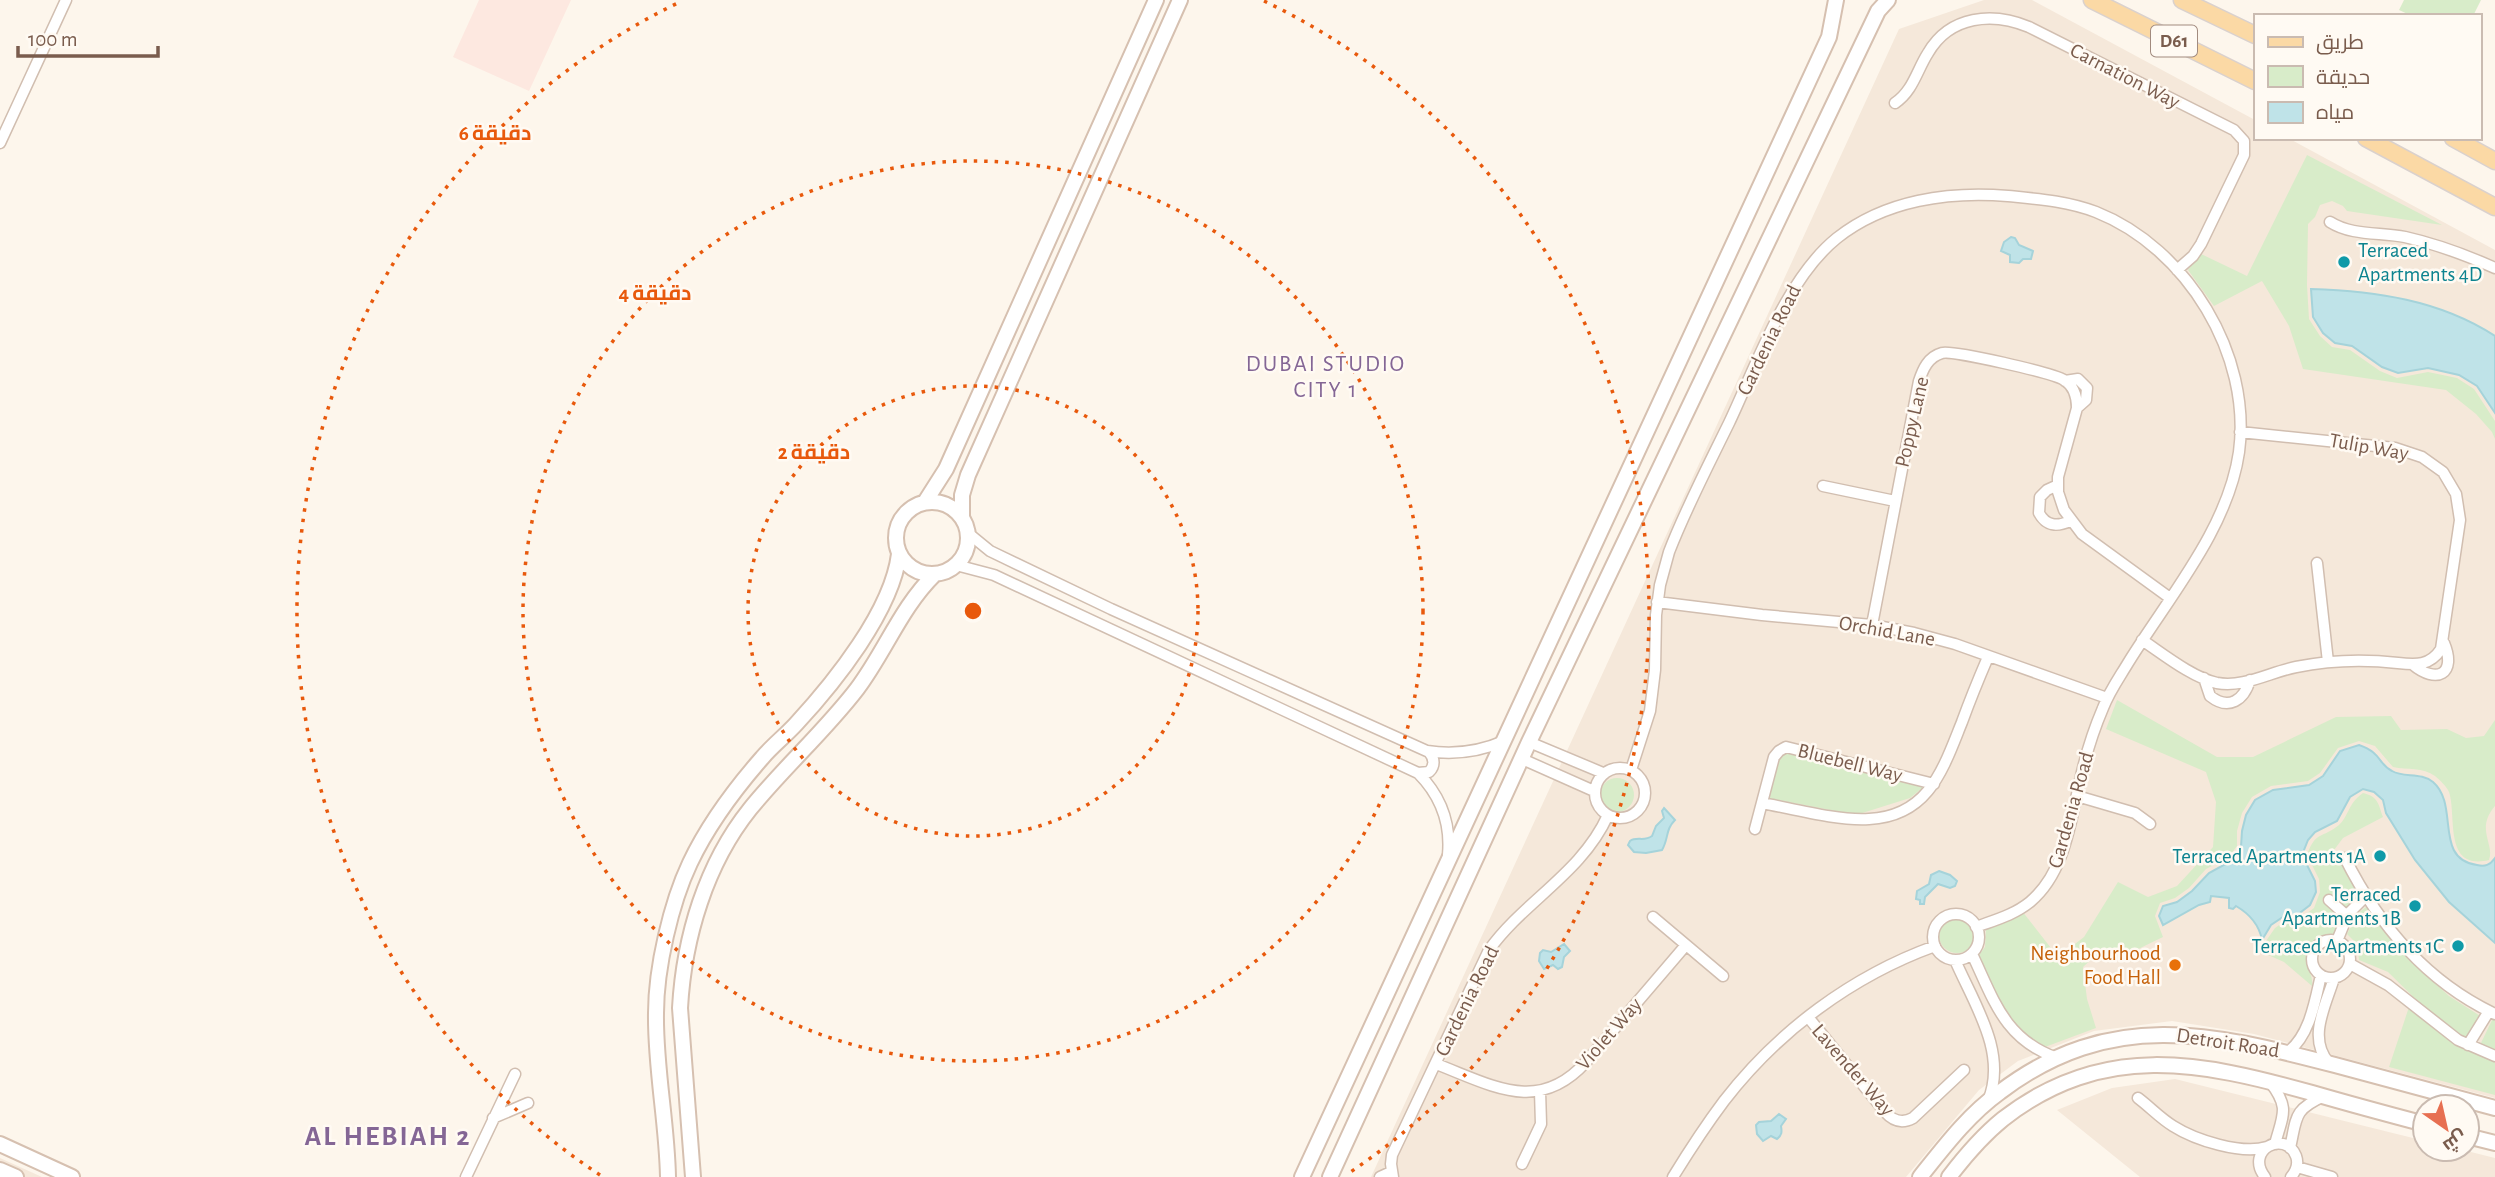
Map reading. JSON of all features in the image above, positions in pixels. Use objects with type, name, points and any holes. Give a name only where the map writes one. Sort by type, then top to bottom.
[{"type":"main road","name":"D61","points":[[2092,0],[2254,81]]},
{"type":"main road","name":"D61","points":[[2182,0],[2254,35]]},
{"type":"main road","points":[[2370,140],[2495,207]]},
{"type":"main road","points":[[2458,140],[2495,161]]},
{"type":"street","points":[[0,143],[66,0]]},
{"type":"street","points":[[925,502],[946,469],[1080,164],[1156,0]]},
{"type":"street","points":[[693,1177],[681,1045],[680,998],[690,937],[710,877],[748,811],[846,703],[878,659],[910,602],[935,574],[956,565],[966,551],[968,533],[962,518],[962,495],[968,475],[1180,0]]},
{"type":"street","points":[[1829,37],[1836,0]]},
{"type":"street","points":[[1302,1177],[1845,0]]},
{"type":"street","points":[[1330,1177],[1530,742],[1884,4]]},
{"type":"street","name":"Carnation Way","points":[[1895,103],[1907,93],[1928,53],[1948,30],[1970,20],[1994,17],[2029,27],[2234,130],[2244,141],[2244,155],[2197,251],[2177,270]]},
{"type":"street","name":"Gardenia Road","points":[[1632,769],[1650,711],[1655,670],[1657,602],[1675,536],[1790,293],[1818,256],[1854,226],[1881,212],[1946,196],[1982,194],[2058,201],[2084,208],[2122,225],[2146,240],[2177,270],[2206,310],[2220,336],[2238,394],[2240,432],[2236,467],[2227,500],[2212,530],[2107,698],[2087,753],[2058,865],[2048,883],[2034,899],[2017,911],[1976,927]]},
{"type":"street","points":[[2330,222],[2348,230],[2403,236],[2495,268]]},
{"type":"street","name":"Poppy Lane","points":[[1872,625],[1919,382],[1924,368],[1933,357],[1953,352],[2065,381],[2078,379],[2087,388],[2086,400],[2077,408],[2060,468],[2058,485],[2061,504],[2070,521],[2082,534],[2170,598]]},
{"type":"street","name":"Tulip Way","points":[[2142,640],[2204,678],[2227,684],[2250,681],[2289,668],[2328,662],[2367,660],[2412,664],[2426,675],[2442,673],[2449,663],[2444,643],[2460,520],[2456,494],[2443,472],[2422,457],[2395,448],[2240,432]]},
{"type":"street","points":[[1823,485],[1895,501]]},
{"type":"street","name":"Poppy Lane","points":[[2058,485],[2047,490],[2040,498],[2039,513],[2050,524],[2059,525],[2070,521]]},
{"type":"street","points":[[935,574],[912,568],[899,554],[896,544],[899,522],[915,506],[925,502],[939,502],[952,508],[962,518]]},
{"type":"street","points":[[968,533],[990,551],[1244,670],[1426,751],[1460,753],[1505,741]]},
{"type":"street","points":[[668,1177],[656,1032],[657,990],[668,930],[682,881],[699,846],[729,799],[764,756],[812,706],[857,646],[889,593],[899,554]]},
{"type":"street","points":[[2317,563],[2328,662]]},
{"type":"street","points":[[956,565],[994,575],[1418,774],[1437,796],[1445,815],[1449,835],[1446,864]]},
{"type":"street","name":"Orchid Lane","points":[[1657,602],[1872,625],[1934,638],[2107,698]]},
{"type":"street","points":[[2412,664],[2432,660],[2444,643]]},
{"type":"street","name":"Bluebell Way","points":[[1762,803],[1856,819],[1877,818],[1908,807],[1934,785],[1946,763],[1988,657]]},
{"type":"street","name":"Tulip Way","points":[[2204,678],[2210,696],[2223,703],[2237,701],[2243,697],[2250,681]]},
{"type":"street","points":[[1530,742],[1603,773]]},
{"type":"street","name":"Bluebell Way","points":[[1755,829],[1774,757],[1786,747],[1934,785]]},
{"type":"street","points":[[1418,774],[1429,772],[1433,766],[1433,758],[1426,751]]},
{"type":"street","points":[[1522,759],[1594,791]]},
{"type":"street","points":[[1612,768],[1632,769],[1643,782],[1646,791],[1640,808],[1625,818],[1608,816],[1595,800],[1597,781],[1603,773],[1612,768]]},
{"type":"street","points":[[2077,796],[2135,813],[2150,824]]},
{"type":"street","name":"Gardenia Road","points":[[1392,1175],[1392,1155],[1489,950],[1507,927],[1579,860],[1608,816]]},
{"type":"street","points":[[2345,858],[2367,899],[2398,939],[2422,964],[2449,986],[2492,1013],[2468,1045]]},
{"type":"street","points":[[2337,941],[2346,918],[2367,899]]},
{"type":"street","points":[[2329,900],[2346,918]]},
{"type":"street","points":[[1950,915],[1965,916],[1976,927],[1978,941],[1972,954],[1955,960],[1943,956],[1935,946],[1933,938],[1938,924],[1950,915]]},
{"type":"street","points":[[1653,917],[1723,976]]},
{"type":"street","points":[[2325,941],[2337,941],[2347,947],[2350,964],[2342,975],[2334,978],[2321,975],[2313,965],[2313,953],[2315,948],[2325,941]]},
{"type":"street","name":"Violet Way","points":[[1436,1064],[1510,1091],[1540,1091],[1556,1086],[1578,1071],[1686,944]]},
{"type":"street","points":[[1673,1177],[1737,1085],[1775,1046],[1842,992],[1875,972],[1935,946]]},
{"type":"street","points":[[1972,954],[2008,1027],[2029,1045],[2057,1058]]},
{"type":"street","points":[[1955,960],[1993,1049],[1996,1075],[1988,1101]]},
{"type":"street","points":[[2350,964],[2388,985],[2449,1034],[2495,1056]]},
{"type":"street","points":[[2288,1052],[2304,1034],[2321,975]]},
{"type":"street","points":[[2329,1064],[2322,1054],[2318,1035],[2334,978]]},
{"type":"street","name":"Lavender Way","points":[[1808,1017],[1888,1116],[1895,1120],[1913,1118],[1964,1070]]},
{"type":"street","name":"Detroit Road","points":[[1920,1177],[1951,1138],[1988,1101],[2018,1079],[2057,1058],[2100,1043],[2162,1034],[2216,1037],[2288,1052],[2495,1108]]},
{"type":"street","name":"Detroit Road","points":[[1949,1177],[1983,1137],[2025,1104],[2075,1079],[2132,1065],[2161,1064],[2234,1072],[2411,1120]]},
{"type":"street","points":[[466,1177],[515,1074]]},
{"type":"street","points":[[2263,1174],[2259,1159],[2271,1145],[2284,1103],[2269,1081]]},
{"type":"street","points":[[1522,1164],[1541,1125],[1540,1091]]},
{"type":"street","points":[[2290,1148],[2300,1110],[2324,1097]]},
{"type":"street","points":[[2138,1098],[2185,1132],[2237,1149],[2256,1150],[2271,1145],[2290,1148],[2296,1156],[2297,1167],[2291,1177]]},
{"type":"street","points":[[493,1118],[528,1103]]},
{"type":"street","points":[[0,1144],[72,1177]]},
{"type":"street","points":[[2237,1149],[2263,1174]]},
{"type":"street","points":[[2297,1167],[2332,1177]]},
{"type":"street","points":[[0,1170],[16,1177]]},
{"type":"street","points":[[1380,1177],[1392,1175]]},
{"type":"shaded area","points":[[479,0],[571,0],[529,91],[453,57]]},
{"type":"shaded area","points":[[1984,0],[2032,0],[2254,119],[2254,140],[2292,140],[2495,250],[2495,1098],[2254,1034],[2172,1021],[2094,1031],[2018,1061],[1979,1090],[1906,1177],[1371,1177],[1899,29]]},
{"type":"shaded area","points":[[2175,1079],[2411,1138],[2411,1163],[2481,1163],[2481,1154],[2495,1158],[2495,1177],[2140,1177],[2057,1110],[2112,1088]]},
{"type":"shaded area","points":[[0,1158],[42,1177],[0,1177]]},
{"type":"green space","points":[[2404,0],[2481,0],[2474,14],[2408,14],[2399,10]]},
{"type":"green space","points":[[2307,155],[2442,225],[2347,211],[2332,201],[2320,205],[2315,217],[2308,224],[2307,285],[2309,319],[2320,336],[2332,347],[2350,350],[2380,371],[2397,378],[2428,372],[2457,378],[2474,389],[2495,421],[2495,439],[2476,414],[2446,390],[2303,369],[2289,326],[2262,281],[2214,306],[2188,270],[2199,253],[2247,276]]},
{"type":"green space","points":[[2117,700],[2217,757],[2253,757],[2336,717],[2391,716],[2401,730],[2447,729],[2466,738],[2484,736],[2495,720],[2495,806],[2486,822],[2489,860],[2474,861],[2464,857],[2458,850],[2449,792],[2435,776],[2420,770],[2393,767],[2375,746],[2359,741],[2338,748],[2320,773],[2308,781],[2271,786],[2252,797],[2242,813],[2237,831],[2237,846],[2228,858],[2206,869],[2189,888],[2175,898],[2160,903],[2155,916],[2163,937],[2132,952],[2094,957],[2083,967],[2087,999],[2096,1028],[2045,1047],[2020,1030],[1997,996],[1979,955],[1985,947],[1986,929],[2022,911],[2058,957],[2084,937],[2118,882],[2148,897],[2177,886],[2213,847],[2216,802],[2206,772],[2106,729]]},
{"type":"green space","points":[[1788,752],[1926,785],[1910,798],[1856,815],[1768,798],[1778,757]]},
{"type":"green space","points":[[1617,778],[1629,783],[1634,795],[1629,807],[1617,812],[1605,807],[1600,795],[1605,783]]},
{"type":"green space","points":[[2363,793],[2375,799],[2383,817],[2343,838],[2334,850],[2361,896],[2348,909],[2325,895],[2322,900],[2344,918],[2336,935],[2319,938],[2308,951],[2307,963],[2312,986],[2284,962],[2259,951],[2275,928],[2285,921],[2299,919],[2314,908],[2320,892],[2319,879],[2307,855],[2310,847],[2317,838],[2339,825],[2354,801]]},
{"type":"green space","points":[[2366,907],[2405,956],[2449,996],[2485,1019],[2473,1044],[2442,1025],[2388,972],[2359,960],[2357,944],[2347,934],[2358,913]]},
{"type":"green space","points":[[1957,917],[1969,923],[1975,935],[1969,947],[1957,953],[1945,947],[1939,935],[1945,923]]},
{"type":"green space","points":[[2411,1001],[2438,1029],[2495,1059],[2495,1095],[2389,1067]]},
{"type":"green space","points":[[2495,1014],[2495,1053],[2479,1047]]},
{"type":"water","points":[[2011,237],[2015,238],[2019,245],[2033,251],[2031,259],[2023,259],[2019,263],[2010,262],[2010,255],[2001,251],[2004,242]]},
{"type":"water","points":[[2311,289],[2359,292],[2406,300],[2452,314],[2495,336],[2495,413],[2477,386],[2459,375],[2428,368],[2398,373],[2382,367],[2352,346],[2335,343],[2323,333],[2313,317]]},
{"type":"water","points":[[2359,745],[2372,751],[2392,771],[2423,777],[2433,782],[2441,792],[2445,804],[2455,853],[2464,861],[2482,866],[2495,858],[2495,943],[2449,902],[2415,860],[2386,813],[2383,800],[2374,792],[2363,789],[2350,797],[2337,821],[2315,832],[2308,840],[2302,855],[2315,881],[2316,892],[2310,905],[2297,915],[2283,917],[2271,925],[2262,940],[2256,924],[2249,916],[2236,906],[2229,908],[2229,898],[2211,896],[2210,902],[2199,905],[2163,925],[2159,916],[2163,906],[2177,902],[2209,873],[2231,861],[2241,847],[2246,815],[2255,800],[2273,790],[2309,785],[2323,776],[2340,751]]},
{"type":"water","points":[[1664,808],[1675,820],[1662,850],[1634,852],[1628,845],[1630,841],[1652,836],[1656,826],[1664,818]]},
{"type":"water","points":[[1939,871],[1957,881],[1955,886],[1950,888],[1938,884],[1925,897],[1924,904],[1920,904],[1920,900],[1916,899],[1917,891],[1929,884],[1931,875]]},
{"type":"water","points":[[1564,944],[1570,951],[1564,957],[1562,967],[1558,969],[1553,965],[1544,969],[1539,961],[1540,953],[1543,950],[1551,952]]},
{"type":"water","points":[[1779,1114],[1786,1119],[1781,1126],[1781,1135],[1777,1139],[1771,1136],[1763,1141],[1757,1134],[1756,1125],[1759,1122],[1771,1121]]},
{"type":"place","name":"Terraced Apartments 4D","points":[[2344,262]]},
{"type":"place","name":"Terraced Apartments 1A","points":[[2380,856]]},
{"type":"place","name":"Terraced Apartments 1B","points":[[2415,906]]},
{"type":"place","name":"Terraced Apartments 1C","points":[[2458,946]]},
{"type":"place","name":"Neighbourhood Food Hall","points":[[2175,965]]},
{"type":"district","name":"DUBAI STUDIO CITY 1","points":[[1326,377]]},
{"type":"district","name":"AL HEBIAH 2","points":[[388,1137]]}]
